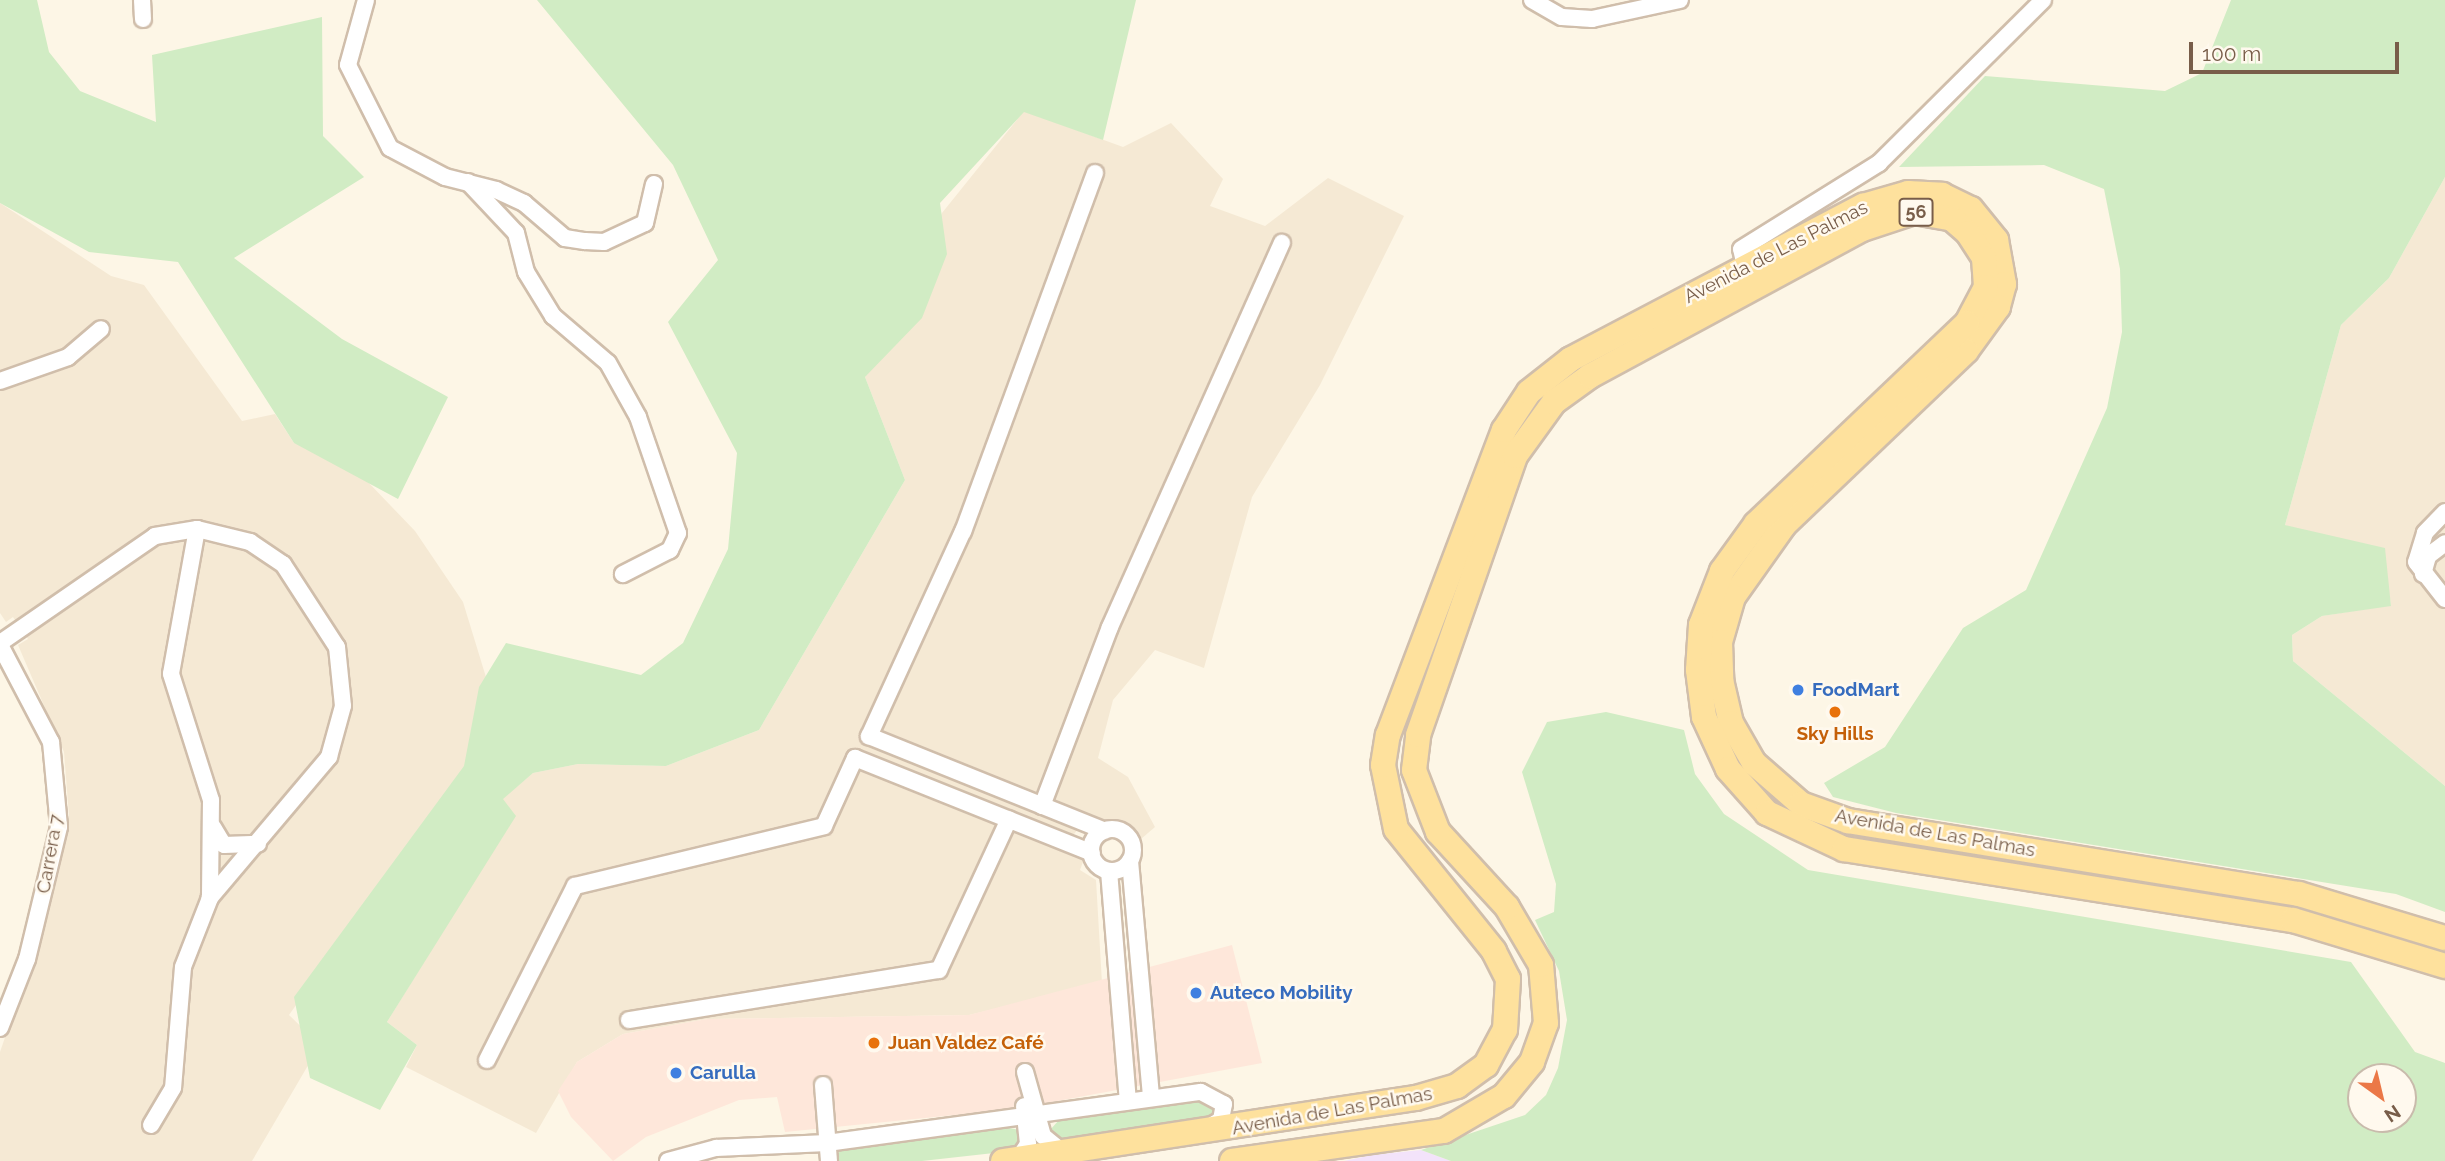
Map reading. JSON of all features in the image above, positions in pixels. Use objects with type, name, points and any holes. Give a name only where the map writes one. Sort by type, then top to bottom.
[{"type":"main road","name":"Avenida de Las Palmas","points":[[1011,1160],[1191,1135],[1437,1093],[1471,1077],[1493,1053],[1508,1017],[1508,979],[1494,951],[1396,829],[1384,786],[1385,743],[1493,454],[1519,403],[1571,359],[1745,266],[1886,197],[1927,192],[1958,201],[1984,221],[1996,240],[2004,284],[1998,307],[1966,351],[1784,525],[1733,597],[1720,642],[1725,702],[1739,741],[1767,778],[1801,804],[1848,821],[2299,894],[2445,938]]},
{"type":"main road","name":"Avenida de Las Palmas","points":[[1232,1161],[1444,1131],[1484,1112],[1532,1062],[1546,1023],[1541,965],[1507,907],[1438,832],[1414,770],[1418,735],[1510,466],[1541,416],[1590,376],[1862,229],[1914,212],[1952,219],[1968,233],[1984,258],[1986,287],[1967,323],[1756,524],[1722,571],[1701,625],[1698,670],[1704,717],[1728,769],[1767,813],[1844,849],[2292,920],[2445,966]]},
{"type":"street","points":[[142,0],[143,19]]},
{"type":"street","points":[[366,0],[348,65],[370,118],[390,148],[467,182],[524,203],[565,238],[585,242],[604,242],[645,223],[654,184]]},
{"type":"street","points":[[1532,0],[1562,17],[1592,19],[1679,0]]},
{"type":"street","points":[[1745,266],[1741,249],[1879,163],[2043,0]]},
{"type":"street","points":[[1095,173],[963,531],[869,736],[1105,831],[1128,837],[1151,1098]]},
{"type":"street","points":[[467,182],[516,233],[526,272],[553,316],[608,363],[638,417],[678,533],[670,550],[623,575]]},
{"type":"street","points":[[1042,806],[1110,627],[1282,243]]},
{"type":"street","points":[[0,381],[68,357],[102,328]]},
{"type":"street","points":[[2445,512],[2417,549],[2423,574],[2445,599]]},
{"type":"street","points":[[0,644],[155,536],[197,529],[250,542],[284,564],[324,618],[344,677],[329,757],[258,844],[209,898]]},
{"type":"street","points":[[151,1125],[173,1088],[183,967],[209,898],[213,827],[203,770],[171,674],[197,529]]},
{"type":"street","points":[[2423,574],[2428,556],[2445,543]]},
{"type":"street","name":"Carrera 7","points":[[0,644],[51,742],[59,816],[27,960],[0,1028]]},
{"type":"street","points":[[487,1060],[575,886],[824,825],[855,758],[1091,853],[1109,871],[1128,1101]]},
{"type":"street","points":[[629,1020],[939,970],[1009,819]]},
{"type":"street","points":[[213,827],[224,845],[258,844]]},
{"type":"street","points":[[1091,853],[1105,831]]},
{"type":"street","points":[[1109,871],[1130,861]]},
{"type":"street","points":[[1020,1072],[1031,1114],[1049,1144],[1063,1152]]},
{"type":"street","points":[[823,1085],[829,1161]]},
{"type":"street","points":[[668,1161],[716,1148],[827,1143],[1201,1092],[1219,1097],[1221,1120],[1191,1135]]},
{"type":"street","points":[[1011,1160],[1028,1144],[1031,1114]]},
{"type":"shaded area","points":[[1024,111],[1123,147],[1171,123],[1223,179],[1210,206],[1265,226],[1328,178],[1404,216],[1320,385],[1252,497],[1204,668],[1155,650],[1113,700],[1098,758],[1128,777],[1155,827],[1141,839],[1089,814],[1063,849],[1084,859],[1080,870],[1096,880],[1102,983],[969,1015],[707,1019],[623,1034],[577,1062],[536,1133],[406,1067],[417,1045],[387,1022],[481,869],[502,799],[533,773],[578,764],[666,766],[759,730],[905,480],[865,377],[942,213]]},
{"type":"shaded area","points":[[2445,177],[2445,786],[2293,661],[2292,635],[2322,616],[2391,605],[2387,579],[2285,525],[2341,325],[2389,278]]},
{"type":"shaded area","points":[[0,203],[111,276],[144,285],[242,421],[275,414],[294,443],[343,456],[415,531],[463,602],[489,687],[469,761],[289,1015],[320,1045],[252,1161],[0,1161],[0,1052],[48,912],[69,816],[64,752],[18,645],[28,639],[13,617],[6,622],[0,613]]},
{"type":"shaded area","points":[[1232,945],[1262,1063],[1015,1109],[785,1132],[777,1097],[739,1100],[646,1137],[613,1161],[571,1117],[558,1091],[577,1062],[623,1034],[707,1019],[969,1015]]},
{"type":"shaded area","points":[[1421,1150],[1451,1161],[1344,1161],[1372,1155]]},
{"type":"green space","points":[[0,0],[37,0],[49,52],[80,91],[156,122],[152,55],[322,17],[323,136],[364,177],[234,258],[342,339],[448,397],[398,499],[294,443],[178,262],[89,252],[0,203]]},
{"type":"green space","points":[[537,0],[1136,0],[1103,140],[1024,112],[940,203],[947,254],[922,318],[865,377],[905,480],[759,730],[666,766],[578,764],[533,773],[503,799],[516,816],[387,1022],[417,1045],[380,1110],[310,1078],[294,997],[464,766],[479,687],[506,643],[641,675],[683,643],[728,549],[737,453],[668,322],[718,260],[673,165]]},
{"type":"green space","points":[[2231,0],[2445,0],[2445,177],[2389,278],[2341,325],[2285,525],[2385,548],[2391,606],[2322,616],[2292,635],[2293,661],[2445,786],[2445,912],[2396,894],[1896,813],[1833,797],[1824,783],[1885,747],[1963,628],[2026,590],[2107,408],[2122,332],[2120,269],[2104,189],[2044,165],[1899,167],[1985,76],[2165,91],[2202,73]]},
{"type":"green space","points":[[1606,712],[1684,730],[1695,774],[1724,814],[1808,870],[2351,962],[2415,1052],[2445,1063],[2445,1161],[1451,1161],[1421,1150],[1525,1115],[1546,1095],[1558,1068],[1567,1020],[1559,971],[1535,920],[1554,912],[1556,884],[1522,772],[1547,722]]},
{"type":"green space","points":[[1207,1098],[1218,1103],[1214,1119],[1066,1144],[1053,1139],[1050,1130],[1059,1120]]},
{"type":"green space","points":[[1010,1128],[1019,1130],[1022,1143],[1012,1151],[922,1161],[838,1161],[837,1154],[847,1145]]},
{"type":"place","name":"FoodMart","points":[[1798,690]]},
{"type":"place","name":"Sky Hills","points":[[1835,712]]},
{"type":"place","name":"Auteco Mobility","points":[[1196,993]]},
{"type":"place","name":"Juan Valdez Café","points":[[874,1043]]},
{"type":"place","name":"Carulla","points":[[676,1073]]}]
